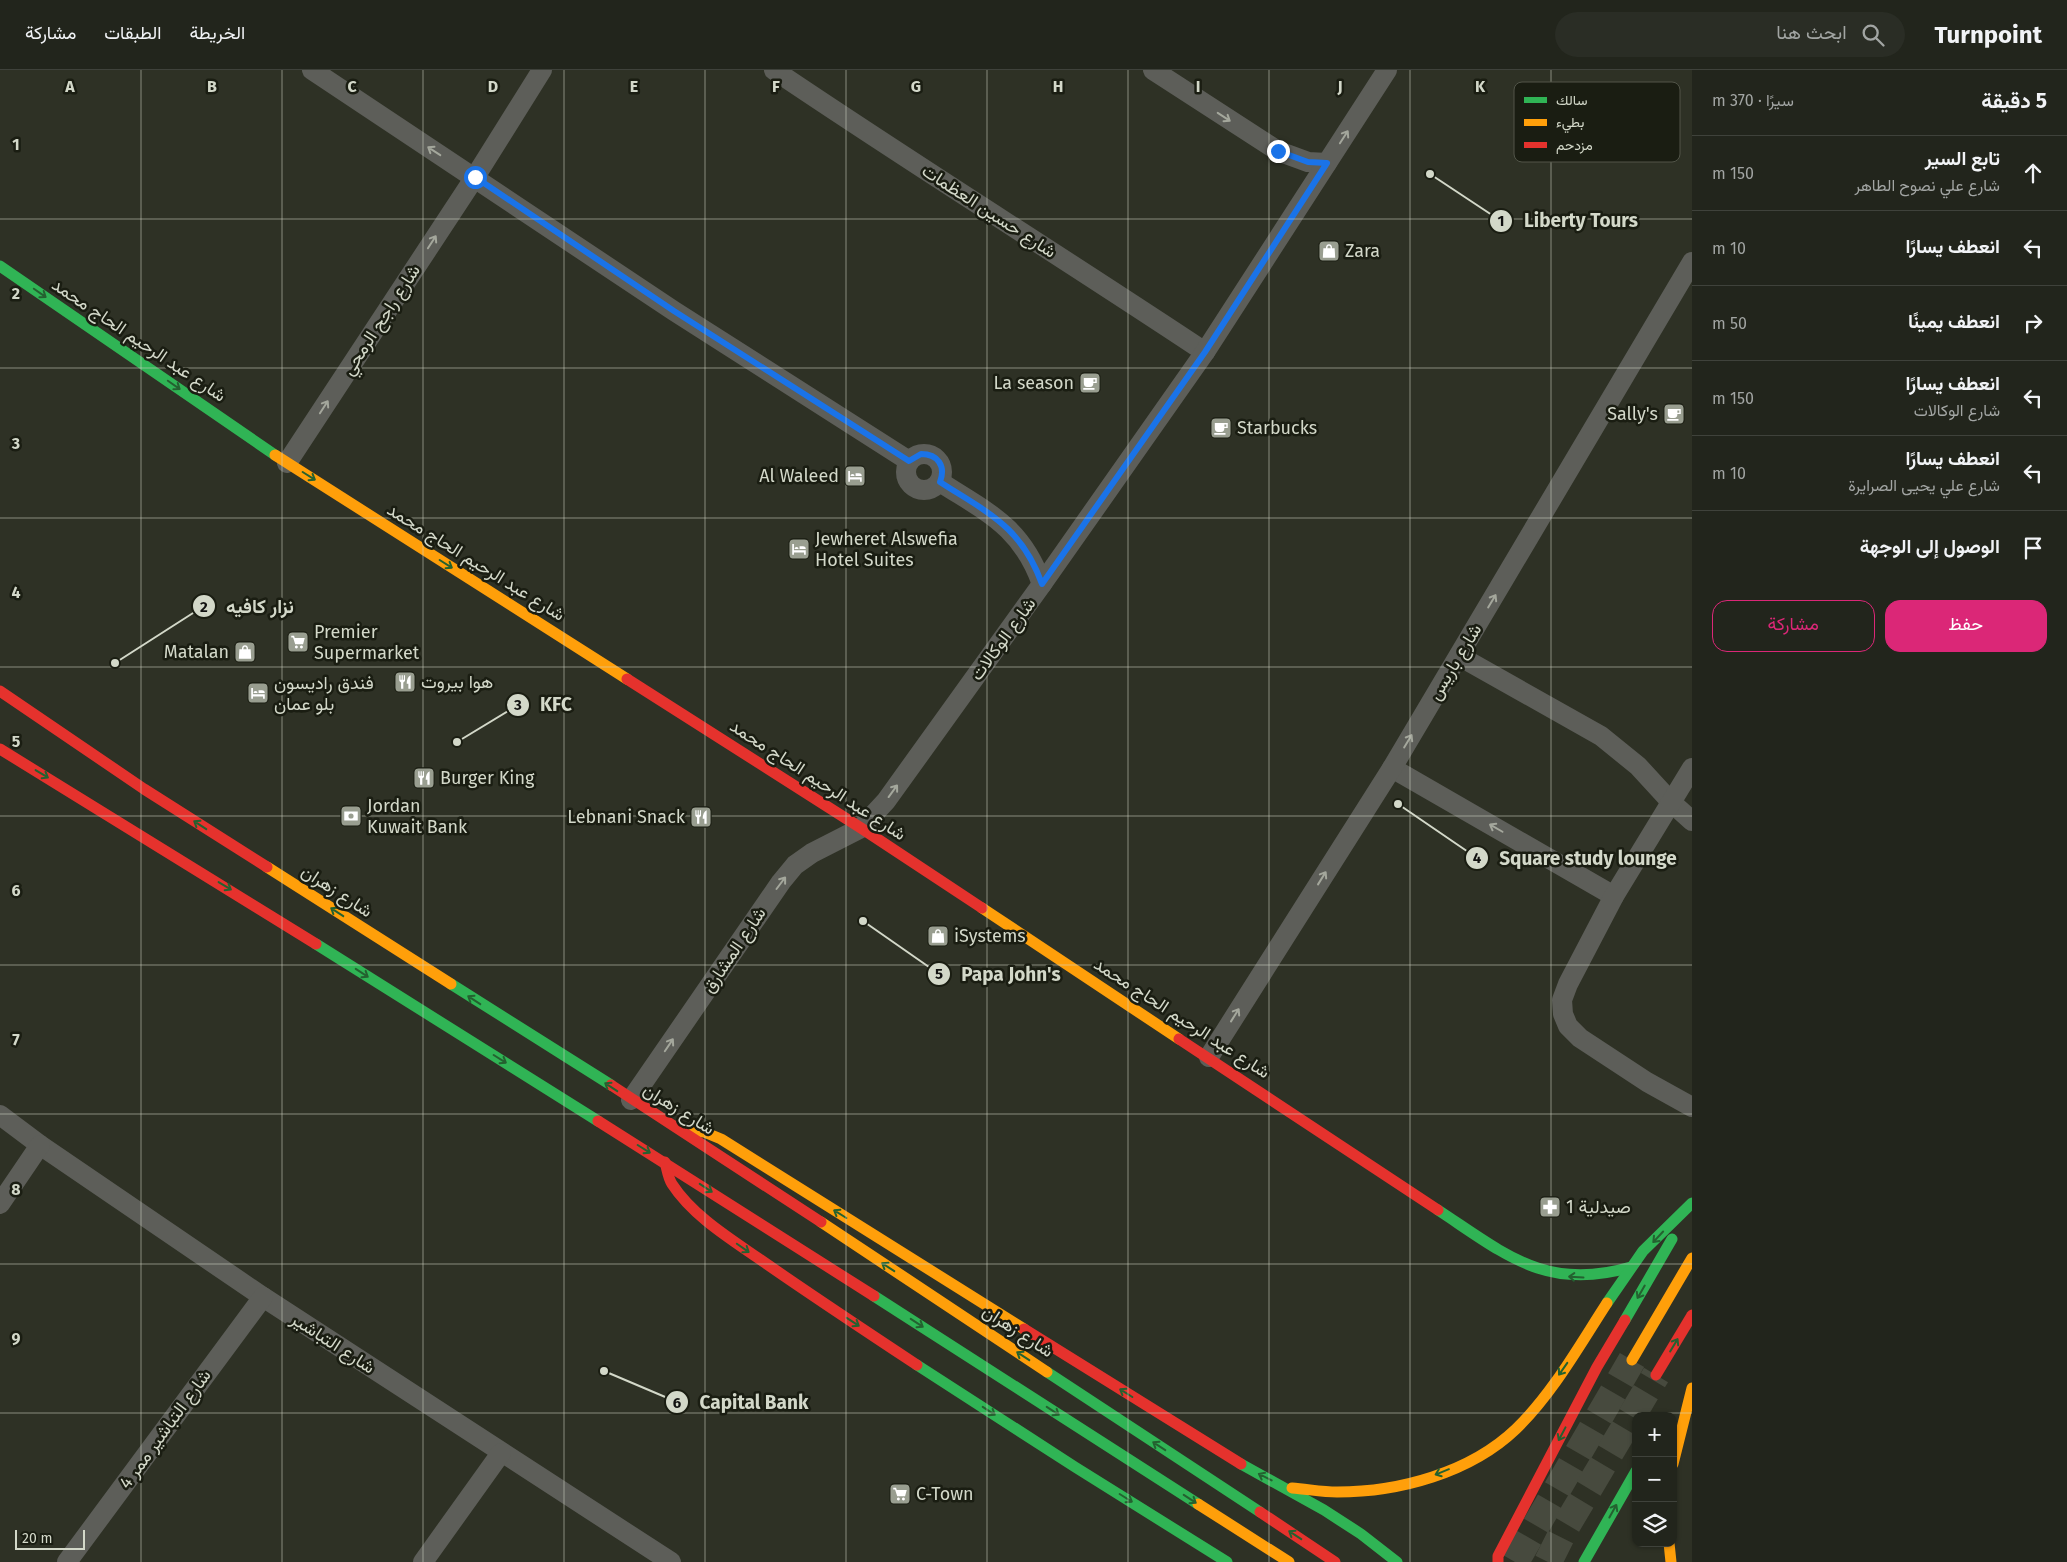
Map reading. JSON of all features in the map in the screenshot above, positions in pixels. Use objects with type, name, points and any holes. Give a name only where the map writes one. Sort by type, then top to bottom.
[{"type":"main road","name":"شارع عبد الرحيم الحاج محمد","points":[[0,266],[287,463],[862,828],[1509,1257],[1539,1271],[1586,1277],[1616,1272],[1631,1267]]},
{"type":"main road","name":"شارع زهران","points":[[0,691],[144,789],[631,1100],[683,1131],[1335,1562]]},
{"type":"main road","points":[[0,749],[241,895],[665,1162],[1289,1562]]},
{"type":"main road","points":[[683,1131],[696,1129],[718,1137],[1244,1466],[1286,1487],[1365,1536],[1397,1562]]},
{"type":"main road","points":[[665,1162],[671,1182],[683,1198],[738,1244],[812,1296],[1227,1562]]},
{"type":"main road","points":[[1286,1487],[1337,1492],[1387,1487],[1428,1478],[1465,1463],[1492,1449],[1516,1430],[1545,1394],[1631,1267],[1672,1221],[1692,1204]]},
{"type":"main road","points":[[1498,1562],[1498,1556],[1597,1367],[1692,1204]]},
{"type":"main road","points":[[1632,1360],[1692,1258]]},
{"type":"main road","points":[[1656,1375],[1692,1315]]},
{"type":"main road","points":[[1679,1396],[1692,1375]]},
{"type":"main road","points":[[1675,1457],[1692,1388]]},
{"type":"main road","points":[[1584,1562],[1632,1478]]},
{"type":"main road","points":[[1669,1547],[1671,1562]]},
{"type":"main road","points":[[1210,1552],[1221,1562]]},
{"type":"street","points":[[312,70],[674,311],[909,461],[921,454],[935,456],[942,468],[940,482],[998,520],[1013,533],[1026,548],[1036,565],[1042,584]]},
{"type":"street","name":"شارع راجح الرمحي","points":[[287,463],[475,177],[542,70]]},
{"type":"street","name":"شارع حسين العظمات","points":[[774,70],[881,142],[1205,352]]},
{"type":"street","points":[[1153,70],[1278,151],[1302,160],[1327,163]]},
{"type":"street","name":"شارع الوكالات","points":[[862,828],[886,801],[1205,352],[1387,70]]},
{"type":"street","name":"شارع باريس","points":[[1209,1057],[1392,768],[1692,262]]},
{"type":"street","points":[[1459,656],[1601,736],[1638,766],[1672,803],[1692,820]]},
{"type":"street","points":[[1392,768],[1614,896]]},
{"type":"street","points":[[1692,768],[1614,896],[1568,984],[1562,1000],[1563,1014],[1568,1026],[1580,1038],[1647,1082],[1692,1107]]},
{"type":"street","name":"شارع المشارق","points":[[631,1100],[781,882],[795,865],[812,853],[862,828]]},
{"type":"street","name":"شارع التباشير","points":[[0,1115],[40,1145],[263,1297],[671,1562]]},
{"type":"street","points":[[0,1204],[40,1145]]},
{"type":"street","name":"شارع التباشير ممر 4","points":[[67,1562],[263,1297]]},
{"type":"street","points":[[424,1562],[501,1453]]},
{"type":"tunnel","points":[[1515,1562],[1632,1360]]},
{"type":"tunnel","points":[[1548,1562],[1565,1528],[1656,1375]]},
{"type":"traffic: fast","points":[[0,266],[275,455]]},
{"type":"traffic: fast","points":[[316,944],[598,1121]]},
{"type":"traffic: fast","points":[[451,984],[611,1085]]},
{"type":"traffic: fast","points":[[1607,1303],[1643,1251],[1692,1203]]},
{"type":"traffic: fast","points":[[1438,1210],[1506,1254],[1550,1272],[1574,1275],[1601,1274],[1631,1267]]},
{"type":"traffic: fast","points":[[1625,1320],[1672,1239]]},
{"type":"traffic: fast","points":[[874,1296],[1198,1504]]},
{"type":"traffic: fast","points":[[917,1365],[1227,1562]]},
{"type":"traffic: fast","points":[[1047,1372],[1260,1512]]},
{"type":"traffic: fast","points":[[1241,1464],[1324,1510],[1361,1534],[1397,1562]]},
{"type":"traffic: fast","points":[[1584,1562],[1632,1478]]},
{"type":"traffic: slow","points":[[275,455],[627,679]]},
{"type":"traffic: slow","points":[[267,867],[451,984]]},
{"type":"traffic: slow","points":[[982,908],[1179,1039]]},
{"type":"traffic: slow","points":[[683,1131],[704,1132],[721,1139],[1024,1329]]},
{"type":"traffic: slow","points":[[821,1222],[1047,1372]]},
{"type":"traffic: slow","points":[[1632,1360],[1692,1258]]},
{"type":"traffic: slow","points":[[1292,1488],[1337,1492],[1361,1491],[1409,1484],[1455,1468],[1477,1457],[1498,1444],[1516,1429],[1542,1400],[1565,1369],[1607,1303]]},
{"type":"traffic: slow","points":[[1675,1457],[1692,1388]]},
{"type":"traffic: slow","points":[[1198,1504],[1289,1562]]},
{"type":"traffic: slow","points":[[1669,1547],[1671,1562]]},
{"type":"traffic: jam","points":[[627,679],[861,828],[982,908]]},
{"type":"traffic: jam","points":[[0,691],[144,789],[267,867]]},
{"type":"traffic: jam","points":[[0,749],[316,944]]},
{"type":"traffic: jam","points":[[1179,1039],[1438,1210]]},
{"type":"traffic: jam","points":[[611,1085],[821,1222]]},
{"type":"traffic: jam","points":[[598,1121],[874,1296]]},
{"type":"traffic: jam","points":[[665,1162],[671,1182],[680,1195],[700,1216],[735,1242],[917,1365]]},
{"type":"traffic: jam","points":[[1656,1375],[1692,1315]]},
{"type":"traffic: jam","points":[[1498,1562],[1498,1556],[1597,1367],[1625,1320]]},
{"type":"traffic: jam","points":[[1024,1329],[1241,1464]]},
{"type":"traffic: jam","points":[[1260,1512],[1335,1562]]},
{"type":"place","name":"Liberty Tours","points":[[1430,174]]},
{"type":"place","name":"Zara","points":[[1329,251]]},
{"type":"place","name":"La season","points":[[1090,383]]},
{"type":"place","name":"Sally's","points":[[1674,414]]},
{"type":"place","name":"Starbucks","points":[[1221,428]]},
{"type":"place","name":"Al Waleed","points":[[855,476]]},
{"type":"place","name":"Jewheret Alswefia Hotel Suites","points":[[799,549]]},
{"type":"place","name":"Premier Supermarket","points":[[298,642]]},
{"type":"place","name":"Matalan","points":[[245,652]]},
{"type":"place","name":"نزار كافيه","points":[[115,663]]},
{"type":"place","name":"هوا بيروت","points":[[405,682]]},
{"type":"place","name":"فندق راديسون بلو عمان","points":[[258,693]]},
{"type":"place","name":"KFC","points":[[457,742]]},
{"type":"place","name":"Burger King","points":[[424,778]]},
{"type":"place","name":"Square study lounge","points":[[1398,804]]},
{"type":"place","name":"Jordan Kuwait Bank","points":[[351,816]]},
{"type":"place","name":"Lebnani Snack","points":[[701,817]]},
{"type":"place","name":"Papa John's","points":[[863,921]]},
{"type":"place","name":"iSystems","points":[[938,936]]},
{"type":"place","name":"صيدلية 1","points":[[1550,1207]]},
{"type":"place","name":"Capital Bank","points":[[604,1371]]},
{"type":"place","name":"C-Town","points":[[900,1494]]},
{"type":"route","points":[[475,177],[674,311],[909,461],[914,456],[921,454],[935,456],[942,468],[940,482],[998,520],[1013,533],[1026,548],[1036,565],[1042,584],[1205,352],[1327,163],[1308,162],[1278,151]]}]
